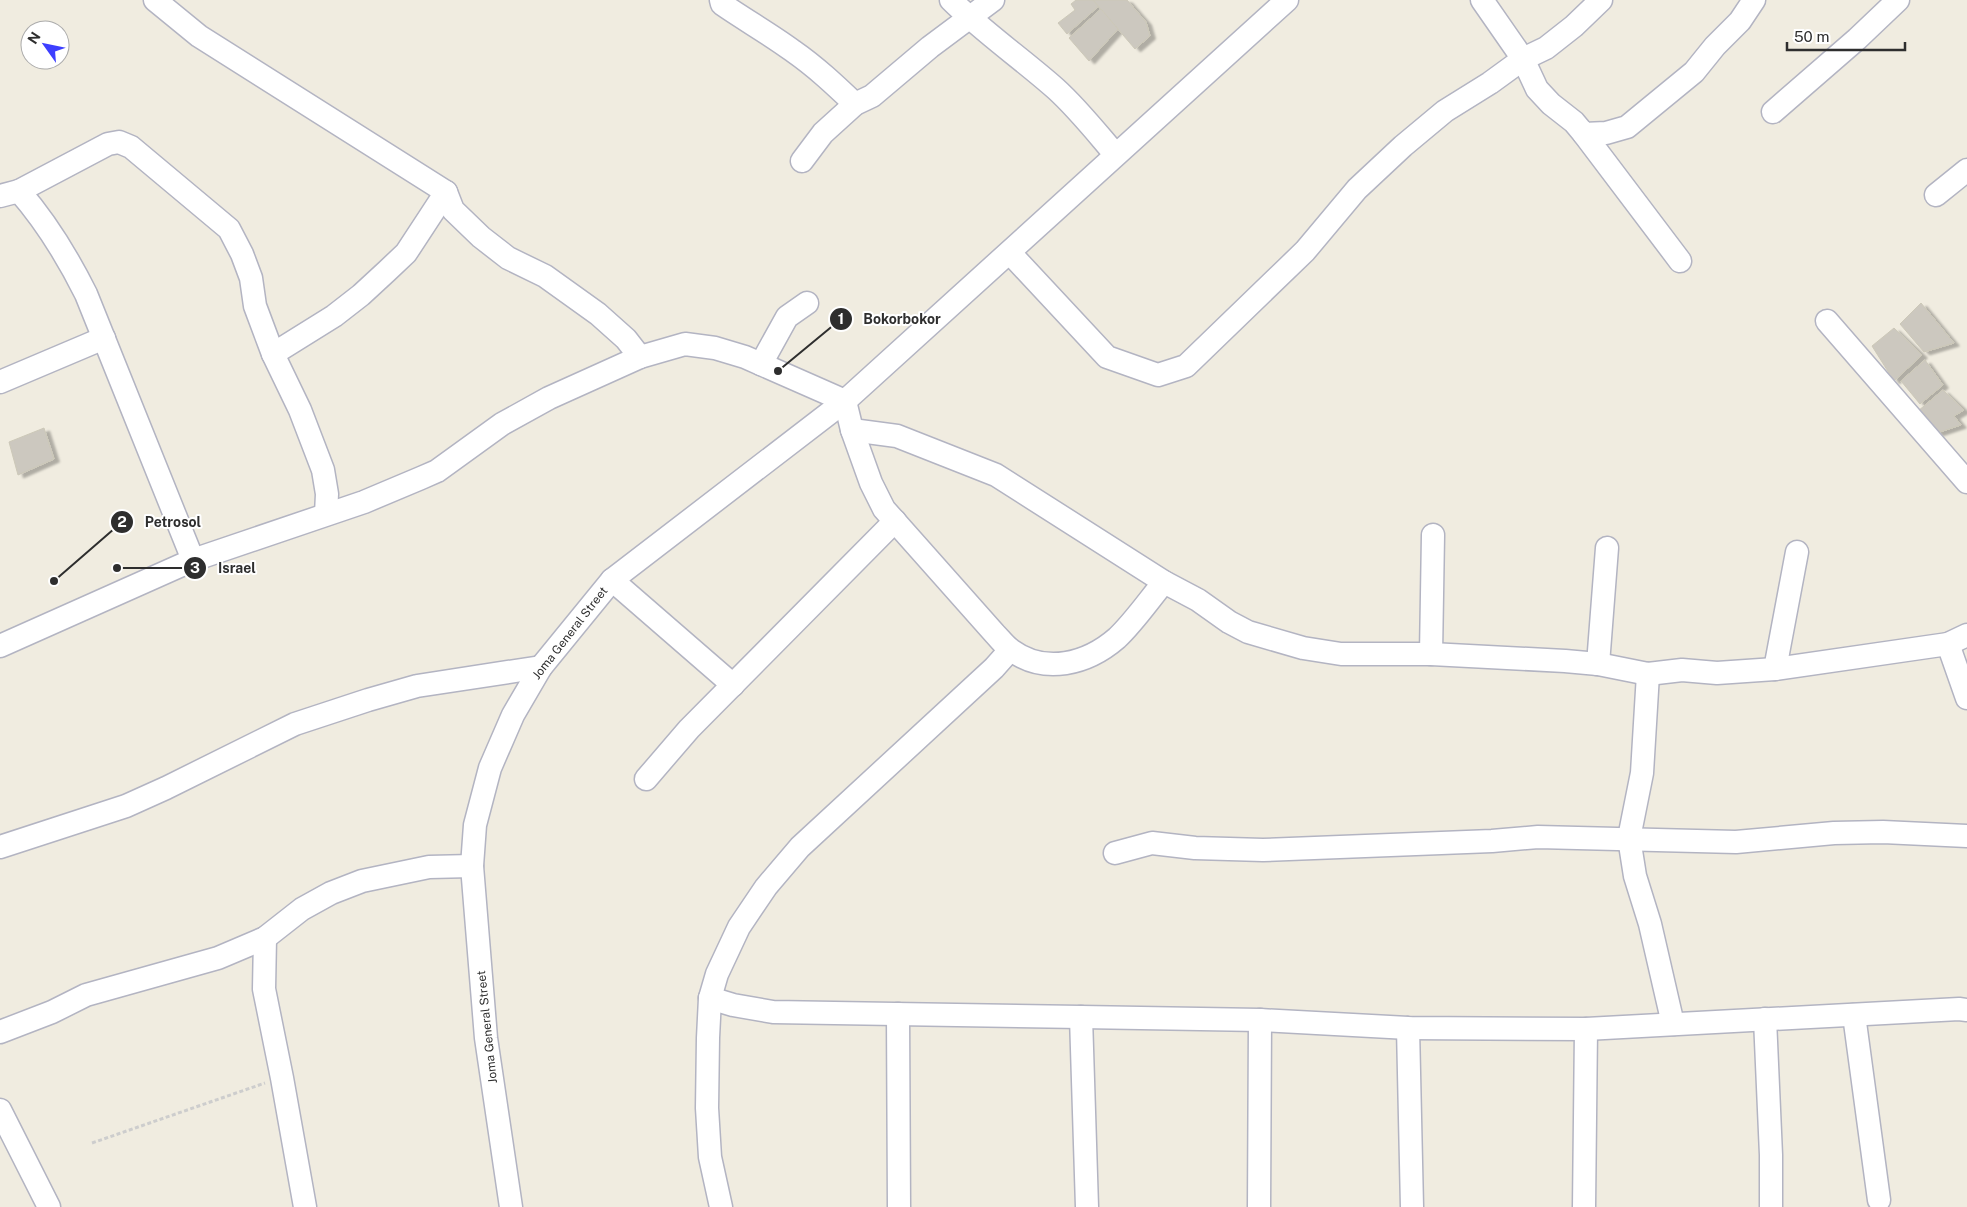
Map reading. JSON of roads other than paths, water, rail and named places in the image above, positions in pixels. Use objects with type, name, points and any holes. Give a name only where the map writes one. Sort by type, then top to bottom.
[{"type":"street","points":[[155,0],[199,36],[446,192],[452,210],[481,237],[508,258],[545,276],[598,314],[626,339],[640,356]]},
{"type":"street","points":[[721,0],[722,4],[730,10],[755,25],[810,64],[855,104]]},
{"type":"street","points":[[951,0],[968,17],[1057,90],[1115,154]]},
{"type":"street","points":[[802,162],[823,134],[855,104],[872,96],[968,17],[993,0]]},
{"type":"street","name":"Joma General Street","points":[[511,1207],[486,1038],[472,866],[475,825],[490,768],[513,715],[541,666],[612,580],[845,401],[1010,253],[1115,154],[1287,0]]},
{"type":"street","points":[[1482,0],[1523,59],[1537,89],[1551,104],[1574,122],[1584,134],[1680,261]]},
{"type":"street","points":[[1010,253],[1107,357],[1158,375],[1186,366],[1305,251],[1357,189],[1402,146],[1445,111],[1490,84],[1523,59],[1546,48],[1574,26],[1601,0]]},
{"type":"street","points":[[1584,134],[1606,133],[1627,127],[1694,72],[1715,46],[1740,21],[1754,0]]},
{"type":"street","points":[[1773,112],[1857,39],[1898,0]]},
{"type":"street","points":[[193,560],[86,294],[60,244],[49,228],[9,193],[108,144],[119,142],[131,147],[229,229],[242,254],[251,278],[255,306],[273,354],[300,410],[323,470],[326,514]]},
{"type":"street","points":[[1936,195],[1967,170]]},
{"type":"street","points":[[273,354],[334,316],[387,271],[406,253],[446,192]]},
{"type":"street","points":[[761,364],[787,317],[807,303]]},
{"type":"street","points":[[1827,321],[1967,482]]},
{"type":"street","points":[[0,382],[104,338]]},
{"type":"street","points":[[0,646],[193,560],[364,502],[437,471],[494,430],[549,398],[640,356],[685,344],[714,348],[745,357],[845,401],[852,430],[878,499],[895,521],[1010,650],[1026,659],[1046,664],[1067,664],[1091,657],[1117,637],[1164,582]]},
{"type":"street","points":[[852,430],[898,436],[996,475],[1164,582],[1198,600],[1229,622],[1248,632],[1303,648],[1341,654],[1431,654],[1565,661],[1598,664],[1648,674],[1682,670],[1717,672],[1775,669],[1958,640],[1967,698]]},
{"type":"street","points":[[646,779],[689,729],[895,521]]},
{"type":"street","points":[[1431,654],[1433,536]]},
{"type":"street","points":[[1598,664],[1607,548]]},
{"type":"street","points":[[1775,669],[1797,552]]},
{"type":"street","points":[[612,580],[733,685]]},
{"type":"street","points":[[721,1207],[710,1157],[707,1108],[710,998],[717,974],[739,927],[766,887],[800,847],[994,668],[1010,650]]},
{"type":"street","points":[[0,847],[126,806],[295,724],[417,686],[541,666]]},
{"type":"street","points":[[1648,674],[1642,773],[1629,838],[1636,876],[1650,924],[1673,1024]]},
{"type":"street","points":[[1115,853],[1152,843],[1195,848],[1263,850],[1492,841],[1538,837],[1736,842],[1834,833],[1883,832],[1967,836]]},
{"type":"street","points":[[0,1032],[52,1012],[86,995],[218,958],[265,938],[302,910],[331,893],[362,881],[429,867],[472,866]]},
{"type":"street","points":[[265,938],[264,988],[305,1207]]},
{"type":"street","points":[[710,998],[733,1006],[773,1012],[1081,1016],[1260,1020],[1408,1028],[1586,1030],[1765,1018],[1967,1010]]},
{"type":"street","points":[[898,1014],[900,1207]]},
{"type":"street","points":[[1854,1014],[1879,1200]]},
{"type":"street","points":[[1081,1016],[1087,1207]]},
{"type":"street","points":[[1765,1018],[1771,1155],[1771,1207]]},
{"type":"street","points":[[1259,1207],[1260,1020]]},
{"type":"street","points":[[1408,1028],[1412,1207]]},
{"type":"street","points":[[1584,1207],[1586,1030]]},
{"type":"street","points":[[0,1110],[49,1207]]},
{"type":"place","name":"Bokorbokor","points":[[778,371]]},
{"type":"place","name":"Israel","points":[[117,568]]},
{"type":"place","name":"Petrosol","points":[[54,581]]}]
